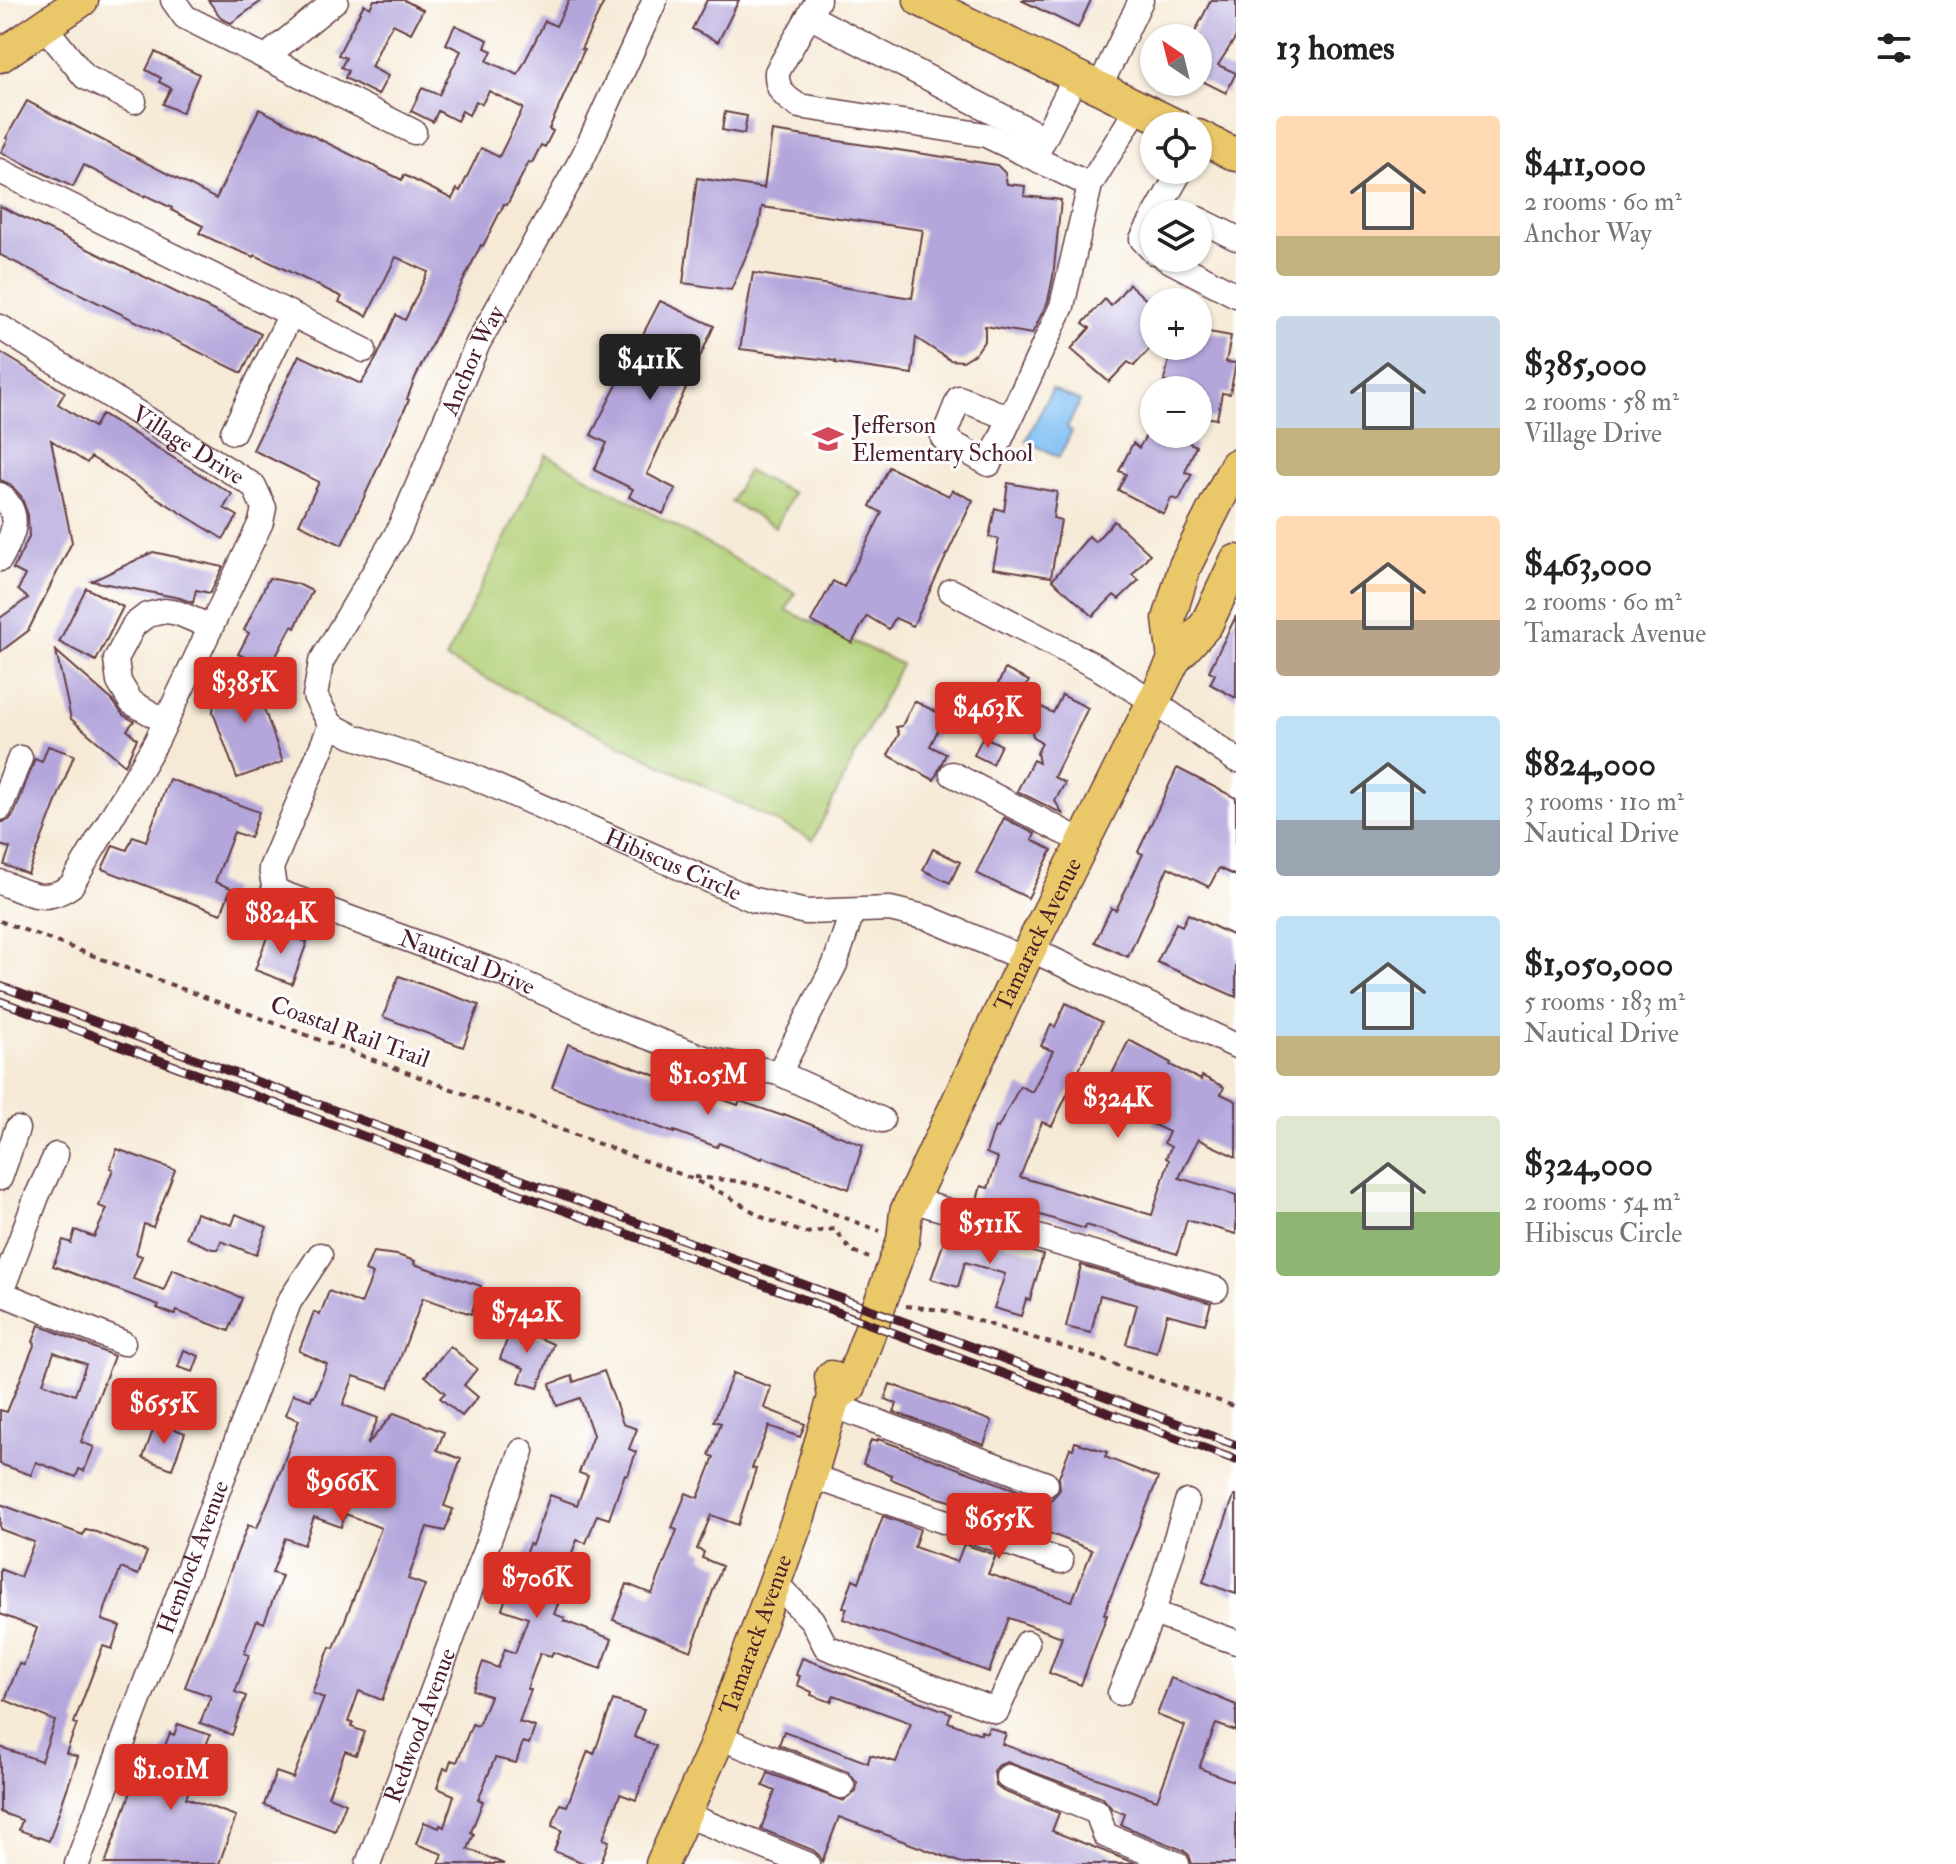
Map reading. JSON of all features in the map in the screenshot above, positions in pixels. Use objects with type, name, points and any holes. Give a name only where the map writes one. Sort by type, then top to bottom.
[{"type":"main road","points":[[920,0],[1149,112]]},
{"type":"main road","points":[[0,56],[57,11]]},
{"type":"main road","points":[[1174,660],[1169,619],[1185,566],[1236,465]]},
{"type":"main road","name":"Tamarack Avenue","points":[[662,1864],[719,1737],[775,1583],[833,1401],[831,1379],[894,1226],[1174,660],[1206,625],[1236,561]]},
{"type":"main road","name":"Tamarack Avenue","points":[[833,1401],[850,1386],[903,1240],[894,1226]]},
{"type":"street","points":[[173,0],[185,17],[414,132]]},
{"type":"street","points":[[266,57],[336,0]]},
{"type":"street","name":"Anchor Way","points":[[331,725],[315,696],[321,662],[399,530],[478,343],[583,157],[655,0]]},
{"type":"street","points":[[1039,148],[1141,0]]},
{"type":"street","points":[[1039,148],[986,135],[799,106],[786,98],[777,84],[777,72],[814,8],[1039,148],[1090,185]]},
{"type":"street","points":[[57,11],[85,77],[134,101]]},
{"type":"street","points":[[1009,418],[1025,390],[1062,306],[1090,185],[1138,107]]},
{"type":"street","points":[[0,171],[364,350]]},
{"type":"street","points":[[1212,226],[1236,238]]},
{"type":"street","points":[[1192,272],[1236,295]]},
{"type":"street","points":[[233,432],[291,314]]},
{"type":"street","name":"Village Drive","points":[[0,327],[254,486],[264,508],[261,522],[166,722],[71,886],[58,895],[41,897],[0,882]]},
{"type":"street","points":[[0,495],[16,520],[12,539],[0,559]]},
{"type":"street","points":[[951,591],[1099,668],[1154,702],[1236,760]]},
{"type":"street","points":[[166,722],[131,702],[119,682],[116,659],[134,625],[147,615],[165,611],[178,613],[211,627]]},
{"type":"street","name":"Hibiscus Circle","points":[[331,725],[352,736],[467,774],[754,900],[806,912],[890,909],[928,918],[1027,954],[1236,1046]]},
{"type":"street","name":"Nautical Drive","points":[[331,725],[271,868],[274,887],[281,893],[505,975],[616,1025],[707,1059],[779,1073],[882,1120]]},
{"type":"street","points":[[0,808],[20,758]]},
{"type":"street","points":[[952,774],[1083,842]]},
{"type":"street","points":[[779,1073],[835,964],[852,912]]},
{"type":"street","points":[[17,1129],[0,1180],[37,1196]]},
{"type":"street","points":[[56,1155],[2,1285],[123,1343]]},
{"type":"street","points":[[894,1226],[1216,1289]]},
{"type":"street","name":"Hemlock Avenue","points":[[77,1864],[289,1302],[320,1255]]},
{"type":"street","points":[[833,1401],[1046,1484]]},
{"type":"street","name":"Redwood Avenue","points":[[368,1864],[522,1451]]},
{"type":"street","points":[[811,1476],[1061,1561]]},
{"type":"street","points":[[1120,1693],[1153,1613],[1187,1502]]},
{"type":"street","points":[[775,1583],[812,1620],[826,1647],[997,1711],[1027,1643]]},
{"type":"street","points":[[1153,1613],[1236,1642]]},
{"type":"street","points":[[719,1737],[842,1786]]},
{"type":"street","points":[[1008,1777],[1097,1812],[1105,1835],[1177,1864]]},
{"type":"street","points":[[684,1814],[807,1864]]},
{"type":"path","name":"Coastal Rail Trail","points":[[0,921],[688,1177],[764,1218],[805,1233],[835,1229],[850,1250],[894,1226]]},
{"type":"path","name":"Coastal Rail Trail","points":[[688,1177],[751,1184],[894,1226]]},
{"type":"path","points":[[893,1302],[958,1314],[1080,1352],[1236,1407]]},
{"type":"green space","points":[[546,454],[795,593],[786,610],[901,664],[813,840],[446,659]]},
{"type":"green space","points":[[747,471],[793,493],[776,527],[731,502]]},
{"type":"water","points":[[1052,389],[1080,401],[1067,428],[1072,431],[1059,457],[1026,441]]},
{"type":"building","points":[[208,0],[263,0],[231,23],[222,19]]},
{"type":"building","points":[[374,0],[404,0],[423,10],[411,33],[393,24],[385,37],[371,67],[388,76],[378,95],[345,78],[348,71],[341,67],[346,58],[338,55],[364,4],[370,8]]},
{"type":"building","points":[[569,0],[605,0],[581,49],[584,50],[549,129],[553,131],[545,147],[541,145],[532,163],[529,162],[507,205],[504,204],[481,245],[415,378],[409,400],[342,545],[299,524],[319,482],[253,450],[299,355],[361,384],[396,315],[405,320],[428,272],[396,257],[367,316],[339,302],[342,297],[255,255],[199,233],[203,226],[84,165],[73,187],[33,168],[1,152],[6,138],[27,101],[216,199],[259,109],[402,180],[404,175],[452,199],[457,189],[460,191],[481,148],[499,157],[523,108],[489,91],[482,104],[476,101],[469,115],[462,111],[457,121],[438,111],[433,122],[411,111],[422,88],[439,95],[461,51],[446,44],[455,25],[488,40],[485,48],[492,51],[487,61],[518,75],[545,21],[556,26]]},
{"type":"building","points":[[707,0],[739,0],[718,42],[692,29]]},
{"type":"building","points":[[1021,0],[1091,0],[1078,28]]},
{"type":"building","points":[[1211,0],[1236,0],[1236,37],[1218,65],[1236,73],[1226,93],[1212,86],[1212,24],[1199,24]]},
{"type":"building","points":[[155,52],[199,74],[182,113],[163,104],[171,88],[146,70]]},
{"type":"building","points":[[725,112],[747,116],[744,134],[722,130]]},
{"type":"building","points":[[772,131],[997,165],[1005,173],[1007,184],[1025,186],[1024,196],[1061,200],[1048,301],[1032,334],[985,326],[985,340],[976,353],[963,361],[950,360],[916,338],[912,374],[740,349],[753,273],[912,298],[923,230],[762,207],[759,227],[731,290],[683,283],[697,178],[764,188]]},
{"type":"building","points":[[0,206],[261,334],[242,373],[0,255]]},
{"type":"building","points":[[1129,284],[1140,294],[1140,359],[1134,366],[1128,362],[1109,382],[1071,349],[1090,328],[1083,323],[1105,299],[1111,306]]},
{"type":"building","points":[[660,301],[714,326],[647,474],[676,489],[663,514],[629,497],[633,489],[594,470],[607,443],[591,435]]},
{"type":"building","points":[[1212,333],[1231,336],[1226,362],[1236,363],[1230,394],[1222,393],[1217,419],[1212,418],[1212,376],[1165,376],[1169,360],[1212,360]]},
{"type":"building","points":[[0,352],[65,392],[58,404],[94,427],[102,414],[232,494],[224,508],[238,516],[223,539],[91,457],[87,463],[51,440],[72,542],[28,631],[0,652],[0,618],[28,598],[18,590],[25,575],[13,569],[29,537],[28,515],[21,496],[10,484],[0,480]]},
{"type":"building","points":[[1133,443],[1139,448],[1195,448],[1185,472],[1192,474],[1179,500],[1171,498],[1164,514],[1118,490],[1126,474],[1119,471]]},
{"type":"building","points":[[889,467],[949,496],[952,490],[973,500],[913,626],[895,618],[889,629],[867,616],[852,643],[811,621],[833,581],[844,587],[882,513],[870,506]]},
{"type":"building","points":[[1008,483],[1057,492],[1053,518],[1061,520],[1051,577],[993,568],[999,539],[989,537],[995,508],[1004,511]]},
{"type":"building","points":[[1114,521],[1150,554],[1132,575],[1139,580],[1119,599],[1114,595],[1093,616],[1052,580],[1089,536],[1095,542]]},
{"type":"building","points":[[153,552],[223,567],[210,593],[196,590],[193,603],[92,581]]},
{"type":"building","points":[[269,578],[298,584],[312,591],[295,628],[292,626],[269,669],[238,654],[249,633],[244,630]]},
{"type":"building","points":[[86,588],[123,607],[96,661],[59,642]]},
{"type":"building","points":[[1236,616],[1236,698],[1210,684],[1215,674],[1209,671]]},
{"type":"building","points":[[56,651],[112,700],[123,715],[134,721],[127,730],[137,739],[125,765],[71,719]]},
{"type":"building","points":[[1005,669],[1029,681],[1018,704],[994,693]]},
{"type":"building","points":[[216,677],[266,681],[263,706],[283,762],[237,778],[213,712]]},
{"type":"building","points":[[1062,695],[1088,708],[1054,777],[1065,783],[1055,801],[1063,814],[1017,791],[1033,760],[1039,763],[1037,753],[1042,743],[1033,736],[1024,698],[1053,713]]},
{"type":"building","points":[[914,701],[945,716],[930,746],[946,754],[934,780],[888,755],[899,734],[896,727],[902,726]]},
{"type":"building","points":[[983,736],[1001,745],[992,764],[974,755]]},
{"type":"building","points":[[48,746],[74,755],[28,874],[4,865],[10,848],[0,845],[0,823],[14,814],[35,759],[42,762]]},
{"type":"building","points":[[1177,768],[1236,798],[1236,876],[1219,868],[1209,887],[1168,867],[1128,957],[1095,942],[1111,908],[1116,910],[1143,854],[1138,852]]},
{"type":"building","points":[[169,779],[259,812],[250,838],[234,832],[215,882],[231,888],[221,914],[102,869],[113,845],[127,850],[133,836],[146,841]]},
{"type":"building","points":[[1004,818],[1035,834],[1032,840],[1052,850],[1028,898],[976,873]]},
{"type":"building","points":[[933,849],[960,862],[950,883],[923,870]]},
{"type":"building","points":[[1188,914],[1236,937],[1236,997],[1157,962],[1176,923],[1182,926]]},
{"type":"building","points":[[270,929],[307,942],[292,984],[255,970]]},
{"type":"building","points":[[399,976],[479,1005],[463,1047],[383,1017]]},
{"type":"building","points":[[1066,1003],[1102,1022],[1052,1126],[1042,1122],[1020,1177],[1152,1215],[1171,1147],[1164,1143],[1169,1132],[1152,1124],[1156,1117],[1110,1093],[1115,1083],[1109,1080],[1129,1040],[1170,1065],[1224,1087],[1221,1094],[1236,1101],[1236,1157],[1198,1139],[1179,1178],[1236,1195],[1236,1234],[1187,1220],[1177,1254],[1002,1203],[999,1210],[976,1203],[981,1186],[988,1188],[998,1158],[986,1153],[995,1127],[998,1128],[1020,1086],[1032,1092],[1053,1051],[1041,1046],[1051,1025],[1055,1027]]},
{"type":"building","points":[[568,1044],[738,1105],[740,1101],[784,1114],[863,1145],[849,1189],[763,1157],[674,1133],[552,1087]]},
{"type":"building","points":[[117,1149],[175,1170],[153,1227],[144,1224],[136,1254],[142,1256],[133,1279],[164,1290],[172,1269],[242,1298],[229,1331],[177,1311],[175,1315],[157,1308],[159,1305],[53,1266],[63,1240],[71,1243],[75,1230],[94,1237],[107,1209],[99,1206]]},
{"type":"building","points":[[196,1213],[232,1225],[236,1214],[267,1227],[256,1255],[221,1241],[218,1249],[212,1249],[186,1238]]},
{"type":"building","points":[[949,1227],[1043,1255],[1030,1300],[1026,1299],[1021,1316],[994,1308],[1005,1274],[965,1262],[958,1287],[931,1279]]},
{"type":"building","points":[[373,1252],[397,1255],[415,1261],[414,1264],[481,1286],[471,1314],[423,1298],[389,1388],[354,1376],[343,1405],[378,1418],[367,1445],[394,1413],[444,1432],[437,1450],[461,1459],[444,1506],[453,1509],[445,1531],[427,1527],[408,1579],[425,1585],[382,1700],[359,1691],[348,1722],[353,1723],[351,1727],[365,1732],[356,1755],[345,1751],[328,1796],[346,1803],[335,1831],[264,1805],[276,1772],[293,1778],[324,1698],[312,1693],[330,1647],[334,1648],[381,1528],[346,1514],[341,1527],[314,1517],[304,1545],[285,1538],[272,1573],[282,1576],[264,1623],[257,1620],[244,1653],[249,1655],[235,1692],[246,1696],[232,1735],[200,1723],[211,1696],[185,1687],[248,1525],[257,1528],[278,1478],[299,1420],[286,1415],[293,1394],[311,1400],[327,1364],[299,1351],[314,1312],[320,1315],[329,1291],[361,1304],[373,1274],[365,1271]]},
{"type":"building","points":[[1081,1265],[1211,1303],[1205,1324],[1167,1314],[1157,1353],[1126,1344],[1137,1305],[1100,1295],[1091,1333],[1066,1327]]},
{"type":"building","points":[[39,1325],[114,1356],[81,1442],[94,1447],[84,1471],[79,1469],[76,1477],[36,1462],[31,1475],[0,1464],[0,1410],[7,1412]],"holes":[[[54,1352],[86,1364],[75,1395],[43,1383]]]},
{"type":"building","points":[[512,1326],[553,1344],[538,1388],[519,1382],[524,1368],[500,1359]]},
{"type":"building","points":[[450,1346],[477,1369],[464,1385],[478,1397],[462,1416],[440,1398],[445,1393],[425,1376]]},
{"type":"building","points":[[184,1350],[199,1356],[193,1372],[178,1367]]},
{"type":"building","points":[[604,1371],[623,1424],[637,1429],[629,1449],[636,1452],[609,1519],[597,1515],[586,1543],[577,1540],[564,1575],[569,1577],[554,1614],[565,1618],[564,1621],[612,1639],[601,1669],[553,1652],[551,1656],[540,1653],[519,1722],[535,1727],[529,1744],[523,1742],[516,1763],[495,1758],[478,1800],[483,1801],[468,1849],[504,1864],[439,1864],[443,1854],[416,1844],[424,1822],[444,1827],[454,1795],[437,1788],[444,1768],[448,1769],[451,1760],[457,1762],[472,1724],[478,1726],[490,1696],[473,1690],[483,1662],[498,1668],[505,1649],[515,1653],[528,1618],[502,1609],[510,1587],[513,1588],[529,1544],[532,1545],[550,1495],[577,1505],[588,1476],[579,1473],[593,1435],[580,1398],[557,1406],[550,1384],[572,1376],[574,1382]]},
{"type":"building","points":[[733,1373],[771,1387],[764,1408],[805,1424],[800,1437],[769,1426],[752,1468],[756,1469],[738,1525],[711,1515],[697,1549],[704,1552],[702,1558],[722,1566],[691,1651],[613,1620],[627,1584],[652,1594],[677,1530],[672,1528],[686,1493],[698,1498],[714,1457],[709,1455],[721,1423],[714,1421]]},
{"type":"building","points":[[890,1384],[992,1421],[984,1445],[894,1412],[897,1404],[885,1399]]},
{"type":"building","points":[[134,1400],[153,1407],[147,1425],[127,1418]]},
{"type":"building","points":[[156,1422],[185,1433],[172,1469],[143,1458]]},
{"type":"building","points":[[878,1439],[1049,1502],[1060,1490],[1059,1477],[1075,1442],[1107,1452],[1105,1457],[1158,1478],[1104,1614],[1107,1615],[1081,1685],[1049,1673],[1062,1637],[1009,1618],[989,1672],[843,1619],[847,1608],[843,1607],[853,1579],[859,1582],[883,1516],[920,1529],[914,1547],[957,1562],[964,1544],[996,1555],[988,1574],[1072,1601],[1092,1550],[1049,1533],[1050,1529],[1019,1516],[1017,1521],[933,1496],[891,1479],[892,1475],[863,1464],[871,1440],[877,1442]]},
{"type":"building","points":[[1236,1496],[1236,1594],[1203,1582]]},
{"type":"building","points":[[0,1504],[83,1535],[85,1530],[96,1532],[147,1552],[138,1575],[121,1568],[107,1603],[102,1620],[120,1626],[112,1649],[103,1646],[74,1723],[77,1724],[66,1753],[78,1757],[49,1841],[19,1830],[22,1820],[0,1812],[0,1747],[41,1761],[55,1721],[5,1700],[19,1664],[24,1665],[37,1628],[0,1614],[0,1569],[20,1577],[34,1542],[0,1529]]},
{"type":"building","points":[[802,1658],[951,1713],[948,1722],[981,1734],[981,1731],[987,1733],[989,1727],[1006,1734],[1002,1744],[1157,1800],[1185,1726],[1157,1715],[1171,1678],[1236,1705],[1236,1731],[1216,1724],[1199,1768],[1236,1782],[1236,1864],[1192,1864],[1183,1850],[1121,1825],[1125,1814],[1112,1809],[1103,1798],[1007,1762],[994,1771],[996,1786],[1059,1813],[1052,1831],[1137,1864],[964,1864],[839,1817],[822,1862],[813,1850],[761,1829],[775,1791],[763,1786],[768,1773],[843,1801],[856,1792],[857,1783],[848,1772],[779,1745],[784,1731],[868,1763],[870,1755],[896,1762],[911,1723],[834,1695],[831,1702],[811,1695],[812,1692],[797,1685],[800,1676],[796,1675]]},
{"type":"building","points":[[613,1700],[644,1710],[634,1737],[656,1746],[636,1800],[620,1794],[603,1839],[609,1841],[600,1864],[586,1864],[554,1851],[562,1830],[552,1826],[560,1804],[567,1806],[588,1751],[594,1754]]},
{"type":"building","points":[[178,1724],[210,1735],[186,1798],[236,1816],[219,1864],[105,1864],[138,1772],[153,1777],[170,1733],[174,1735]]},
{"type":"railway","points":[[0,986],[1236,1445]]},
{"type":"railway","points":[[0,1001],[1236,1460]]},
{"type":"place","name":"Jefferson Elementary School","points":[[828,439]]}]
